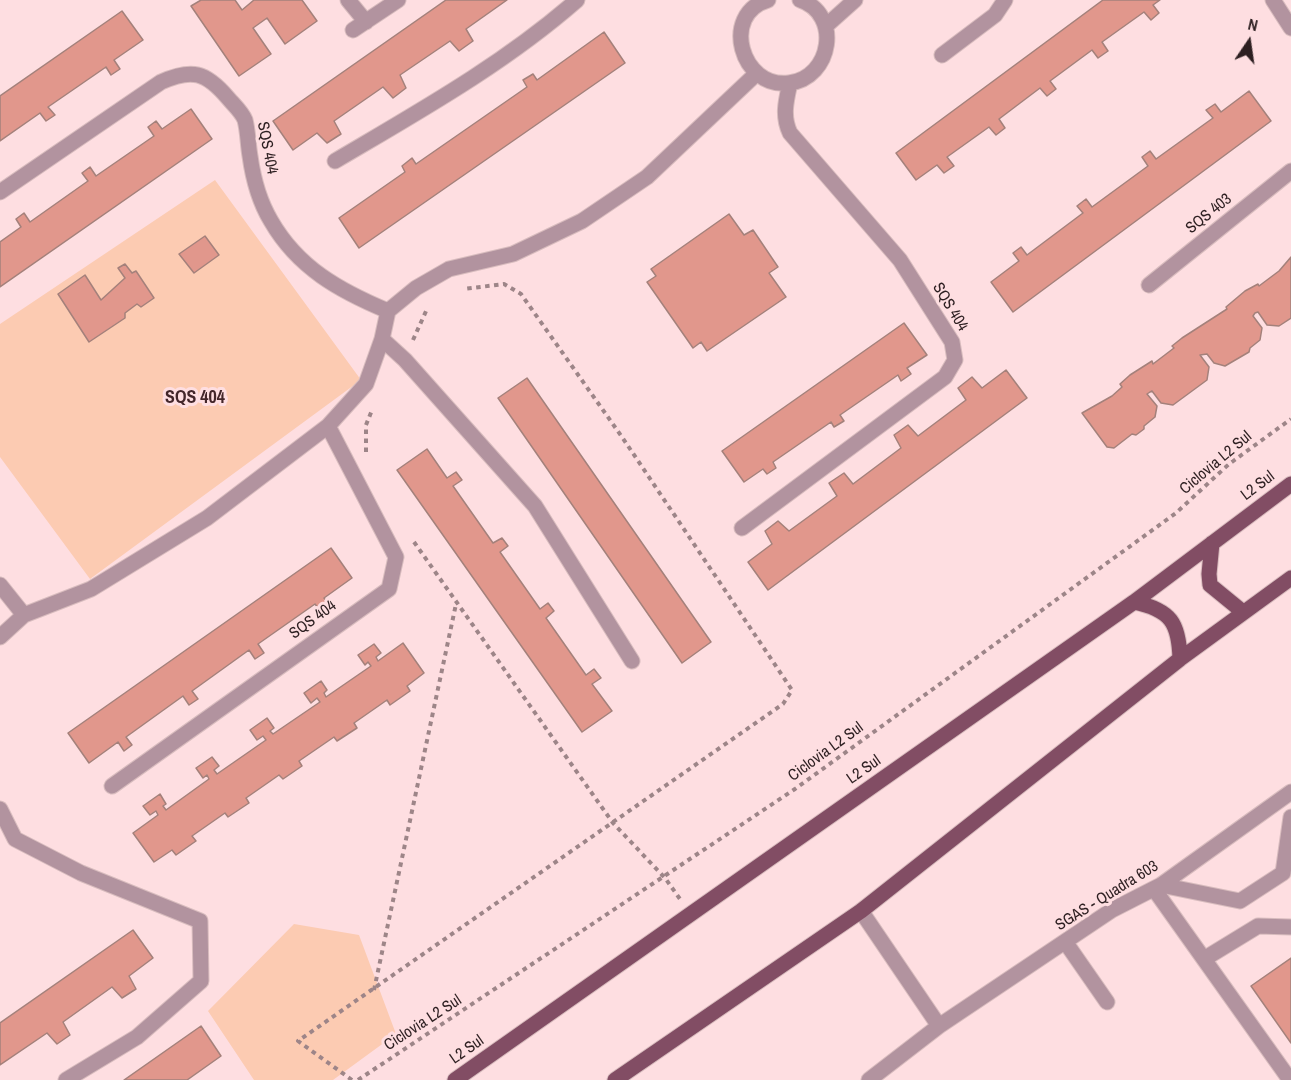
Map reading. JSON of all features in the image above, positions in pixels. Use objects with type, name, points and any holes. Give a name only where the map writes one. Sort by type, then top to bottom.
[{"type":"main road","name":"L2 Sul","points":[[455,1080],[1134,602],[1291,484]]},
{"type":"main road","points":[[1212,543],[1210,585],[1243,612]]},
{"type":"main road","points":[[615,1080],[861,911],[1180,659],[1291,578]]},
{"type":"main road","points":[[1134,602],[1152,606],[1172,619],[1179,635],[1180,659]]},
{"type":"street","points":[[348,0],[359,26],[398,0]]},
{"type":"street","points":[[335,161],[444,97],[553,21],[577,0]]},
{"type":"street","points":[[761,1],[745,18],[740,37],[744,57],[756,74],[772,82],[790,84],[814,73],[828,51],[827,26],[811,4],[801,0]]},
{"type":"street","points":[[827,26],[855,0]]},
{"type":"street","points":[[942,55],[995,15],[1005,0]]},
{"type":"street","points":[[1273,0],[1291,28]]},
{"type":"street","name":"SQS 404","points":[[0,192],[161,82],[182,73],[202,75],[219,87],[244,119],[259,195],[271,221],[295,255],[326,281],[350,295],[388,310]]},
{"type":"street","points":[[0,637],[24,615],[91,589],[207,518],[328,426],[366,384],[382,339],[388,310],[416,288],[449,269],[513,254],[582,221],[648,177],[756,74]]},
{"type":"street","name":"SQS 404","points":[[742,528],[945,377],[955,360],[952,342],[900,260],[790,133],[784,122],[784,108],[790,84]]},
{"type":"street","name":"SQS 403","points":[[1149,285],[1291,171]]},
{"type":"street","points":[[382,339],[405,360],[535,506],[632,661]]},
{"type":"street","name":"SQS 404","points":[[112,786],[388,589],[396,557],[328,426]]},
{"type":"street","points":[[0,585],[24,615]]},
{"type":"street","name":"SGAS - Quadra 603","points":[[869,1080],[939,1026],[1112,910],[1157,887],[1291,792]]},
{"type":"street","points":[[0,809],[15,839],[81,873],[200,921],[201,981],[137,1036],[66,1080]]},
{"type":"street","points":[[1157,887],[1240,901],[1283,873],[1291,817]]},
{"type":"street","points":[[1157,887],[1204,959],[1290,1080]]},
{"type":"street","points":[[861,911],[939,1026]]},
{"type":"street","points":[[1204,959],[1258,926],[1291,927]]},
{"type":"street","points":[[1066,943],[1107,1002]]},
{"type":"path","name":"Ciclovia L2 Sul","points":[[358,1080],[795,789],[1176,513],[1229,464],[1291,420]]},
{"type":"path","points":[[374,990],[456,603]]},
{"type":"path","points":[[351,1080],[298,1041],[783,704],[792,690]]},
{"type":"shaded area","points":[[215,180],[361,380],[90,579],[0,457],[0,324]]},
{"type":"shaded area","points":[[294,924],[359,935],[396,1034],[333,1080],[254,1080],[208,1011]]},
{"type":"building","points":[[201,0],[235,0],[242,10],[254,0],[302,0],[317,21],[285,44],[267,18],[253,28],[271,54],[239,76],[191,6]]},
{"type":"building","points":[[446,0],[507,0],[466,29],[473,41],[459,51],[450,41],[400,75],[406,88],[393,98],[383,87],[334,121],[341,134],[327,143],[317,133],[293,150],[273,121]]},
{"type":"building","points":[[1103,0],[1160,0],[1153,5],[1159,13],[1151,20],[1144,12],[1102,42],[1108,51],[1098,58],[1092,50],[1050,81],[1056,89],[1047,96],[1040,88],[999,119],[1005,128],[996,135],[989,127],[947,157],[954,166],[944,173],[937,165],[916,180],[896,153]]},
{"type":"building","points":[[122,11],[143,40],[114,60],[120,69],[111,75],[106,67],[48,107],[55,115],[46,121],[40,113],[0,141],[0,96]]},
{"type":"building","points":[[604,32],[625,63],[359,248],[339,218],[405,172],[402,166],[412,158],[416,164],[527,87],[523,80],[533,74],[537,80]]},
{"type":"building","points":[[1249,91],[1271,121],[1013,312],[991,282],[1019,261],[1013,253],[1021,247],[1027,255],[1083,213],[1077,206],[1086,199],[1092,207],[1148,166],[1142,157],[1150,151],[1156,159],[1213,118],[1206,110],[1215,104],[1221,112]]},
{"type":"building","points":[[191,109],[212,139],[0,287],[0,242],[21,227],[16,219],[24,213],[30,222],[88,181],[82,173],[90,167],[96,176],[154,136],[148,127],[156,121],[162,129]]},
{"type":"building","points":[[729,214],[744,235],[753,230],[778,267],[769,273],[786,297],[707,351],[701,342],[693,348],[647,282],[656,276],[651,269]]},
{"type":"building","points":[[205,236],[219,255],[194,273],[179,254]]},
{"type":"building","points":[[1291,257],[1291,318],[1279,326],[1267,325],[1258,312],[1255,313],[1253,316],[1262,328],[1260,340],[1250,348],[1249,352],[1225,366],[1214,363],[1207,354],[1200,355],[1209,367],[1207,380],[1173,405],[1161,403],[1152,391],[1147,394],[1157,406],[1155,417],[1136,435],[1132,434],[1114,448],[1107,447],[1082,413],[1112,396],[1130,375],[1152,361],[1153,364],[1174,348],[1172,346],[1182,338],[1227,309],[1226,307],[1245,291],[1258,284],[1259,286],[1279,271]]},
{"type":"building","points":[[125,264],[132,273],[136,271],[154,298],[141,307],[137,304],[125,313],[125,318],[89,342],[58,294],[85,275],[101,300],[125,278],[118,268]]},
{"type":"building","points":[[904,323],[927,355],[907,368],[911,374],[901,381],[898,375],[840,415],[844,421],[834,427],[831,422],[773,462],[776,468],[767,474],[763,469],[744,482],[722,451]]},
{"type":"building","points":[[1006,370],[1027,398],[768,590],[748,562],[772,544],[765,531],[778,521],[789,531],[837,496],[829,483],[844,473],[853,484],[901,448],[894,435],[908,425],[918,436],[966,400],[958,388],[972,377],[982,388]]},
{"type":"building","points":[[527,378],[711,642],[682,663],[498,398]]},
{"type":"building","points":[[427,449],[447,478],[456,472],[462,480],[453,486],[493,543],[502,538],[508,546],[500,552],[540,609],[548,603],[554,611],[546,618],[586,675],[594,669],[601,678],[592,684],[612,711],[582,732],[397,470]]},
{"type":"building","points":[[331,548],[352,578],[324,598],[330,606],[321,612],[315,604],[258,644],[264,653],[255,659],[249,650],[192,691],[198,699],[189,705],[183,696],[126,737],[132,745],[124,751],[118,742],[89,763],[68,733]]},
{"type":"building","points":[[403,643],[424,673],[407,686],[410,691],[390,705],[387,700],[354,723],[357,728],[337,741],[334,737],[299,761],[302,766],[283,779],[279,775],[246,798],[249,803],[228,817],[225,813],[192,836],[196,841],[176,855],[172,850],[154,862],[133,833],[158,815],[156,811],[150,815],[143,806],[160,794],[166,804],[163,806],[166,810],[209,779],[207,775],[203,778],[196,768],[212,757],[219,766],[214,770],[217,774],[266,740],[263,736],[257,740],[250,730],[267,718],[274,728],[270,731],[273,734],[320,702],[317,698],[311,703],[304,693],[321,681],[327,690],[324,693],[326,697],[371,666],[368,662],[365,665],[358,655],[374,644],[381,653],[376,657],[378,661]]},
{"type":"building","points":[[133,930],[153,958],[129,976],[136,989],[122,998],[112,987],[63,1022],[70,1035],[57,1044],[47,1033],[0,1065],[0,1023]]},
{"type":"building","points":[[1291,958],[1291,1043],[1251,986]]},
{"type":"building","points":[[201,1026],[221,1056],[187,1080],[124,1080]]},
{"type":"district","name":"SQS 404","points":[[195,398]]}]
